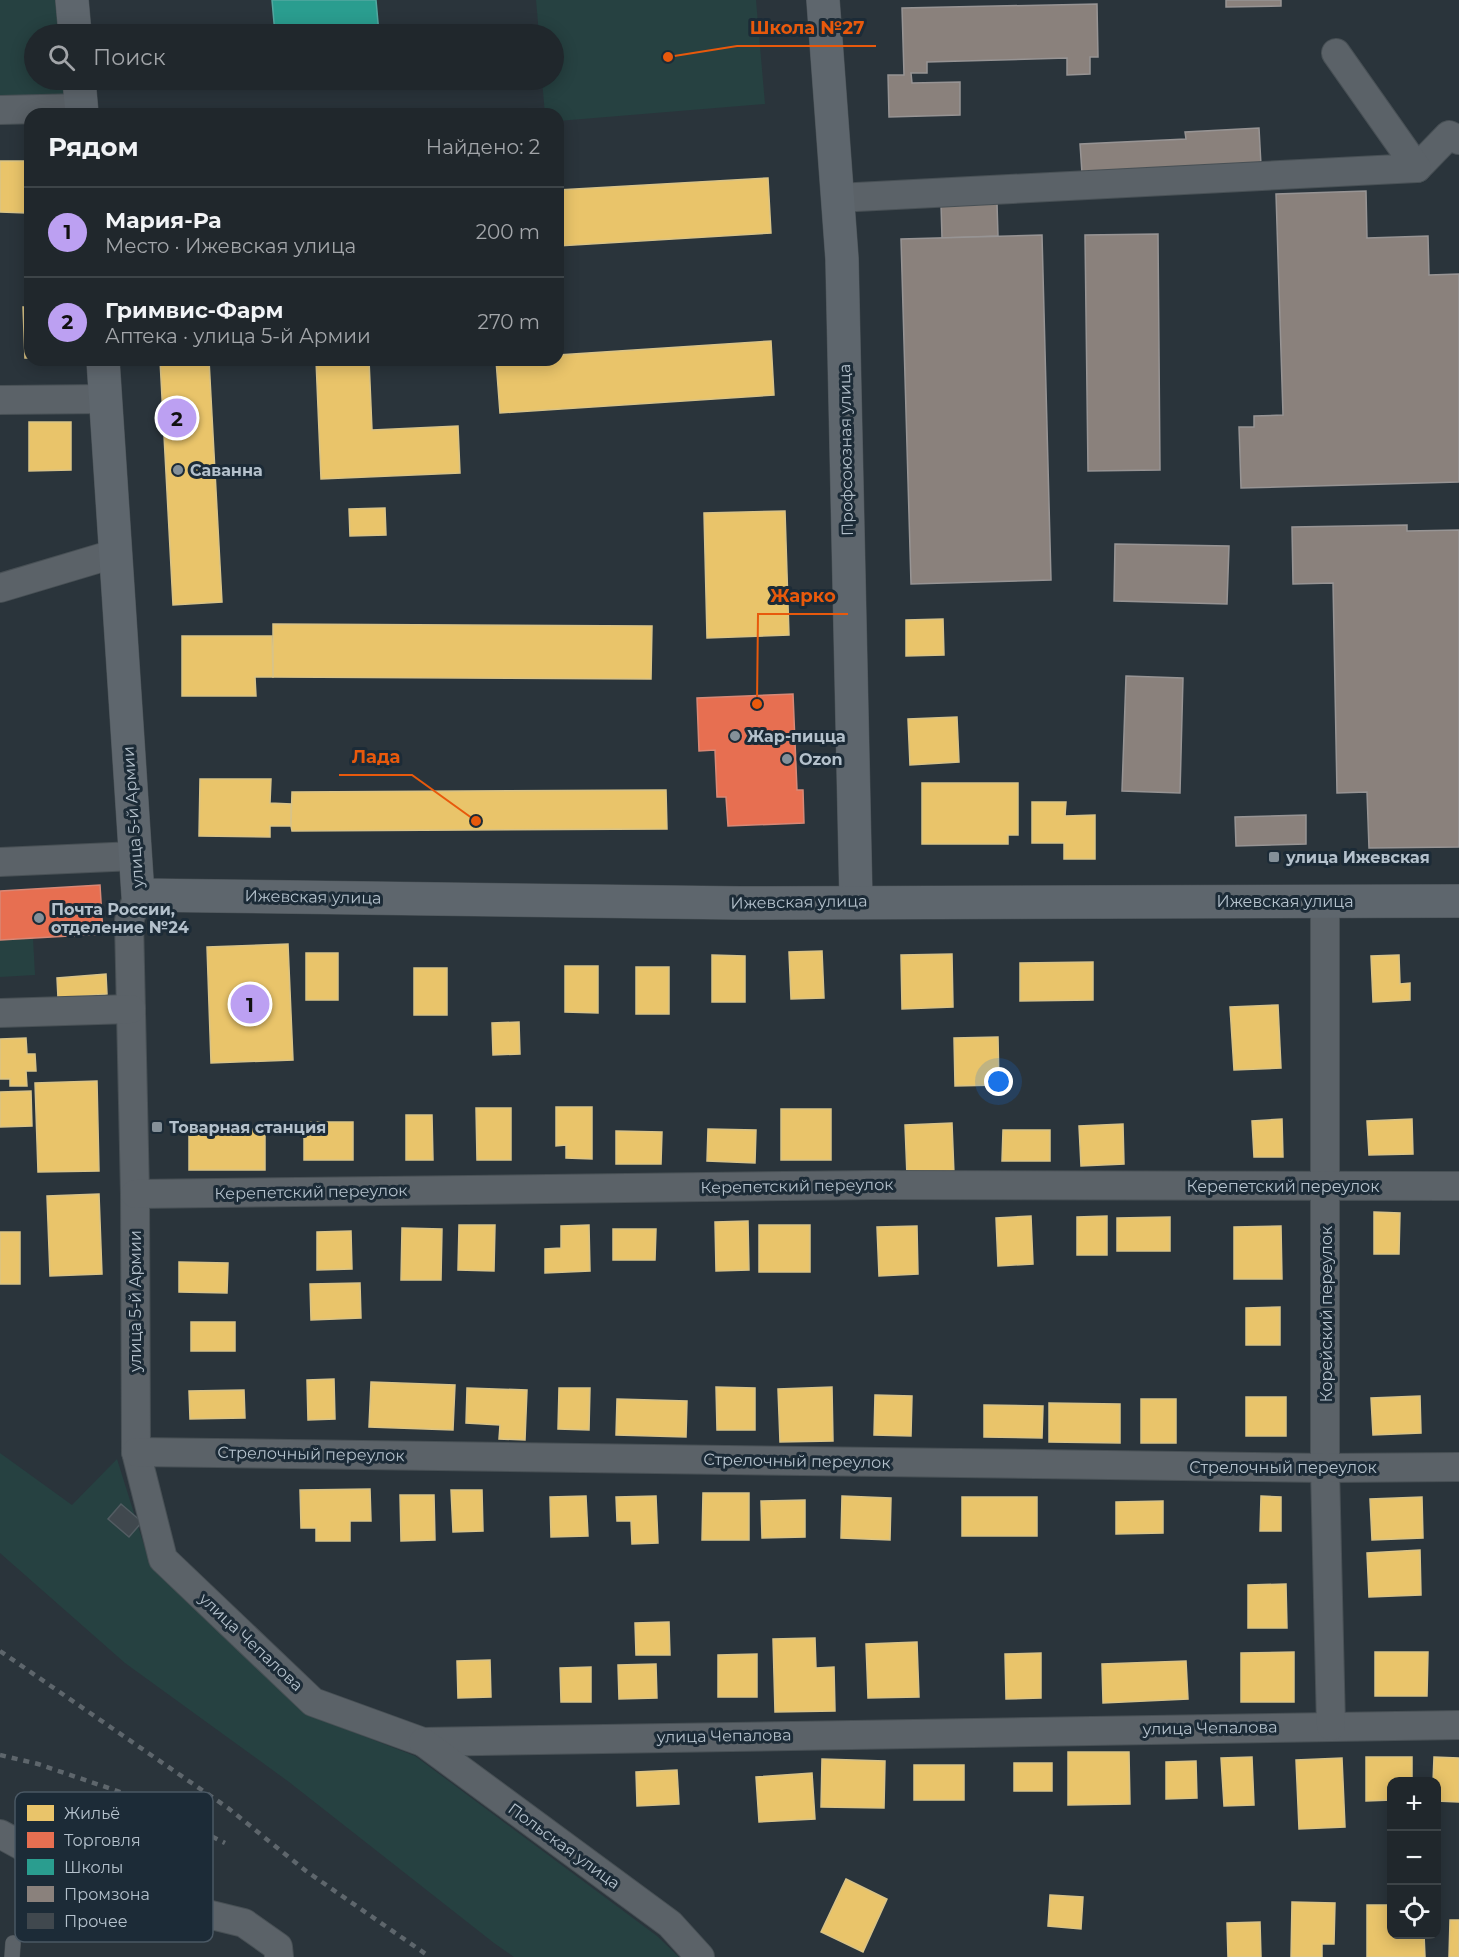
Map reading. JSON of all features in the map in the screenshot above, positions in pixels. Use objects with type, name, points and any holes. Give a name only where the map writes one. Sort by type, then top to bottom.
[{"type":"main road","points":[[72,0],[74,24]]},
{"type":"main road","name":"Профсоюзная улица","points":[[824,0],[842,259],[856,901]]},
{"type":"main road","name":"улица 5-й Армии","points":[[103,366],[138,895]]},
{"type":"main road","name":"Ижевская улица","points":[[138,895],[741,903],[1459,901]]},
{"type":"street","points":[[1336,53],[1417,168]]},
{"type":"street","points":[[0,110],[80,101]]},
{"type":"street","points":[[837,198],[1417,168],[1449,135],[1459,140]]},
{"type":"street","points":[[0,400],[106,399]]},
{"type":"street","points":[[0,588],[117,554]]},
{"type":"street","points":[[0,862],[135,856]]},
{"type":"street","name":"улица 5-й Армии","points":[[136,1452],[135,1194],[129,921],[138,895]]},
{"type":"street","name":"Корейский переулок","points":[[1325,902],[1325,1468],[1331,1726]]},
{"type":"street","points":[[0,1013],[131,1009]]},
{"type":"street","name":"Керепетский переулок","points":[[135,1194],[874,1185],[1459,1186]]},
{"type":"street","name":"Стрелочный переулок","points":[[136,1452],[1325,1468],[1459,1467]]},
{"type":"street","name":"улица Чепалова","points":[[136,1452],[163,1559],[314,1701],[423,1742],[1459,1725]]},
{"type":"street","name":"Польская улица","points":[[423,1742],[670,1924],[700,1957]]},
{"type":"street","points":[[0,1834],[15,1842]]},
{"type":"street","points":[[213,1915],[244,1923],[278,1947],[279,1957]]},
{"type":"green space","points":[[0,0],[58,0],[60,24],[24,24],[24,90],[66,90],[66,97],[0,99]]},
{"type":"green space","points":[[536,0],[756,0],[765,104],[564,121],[564,108],[544,108],[543,90],[564,90],[564,24],[538,24]]},
{"type":"green space","points":[[33,938],[35,975],[0,977],[0,940]]},
{"type":"green space","points":[[0,1453],[72,1505],[117,1459],[149,1561],[306,1714],[415,1756],[657,1936],[679,1957],[514,1957],[494,1943],[289,1782],[125,1663],[0,1553]]},
{"type":"building: Жильё","points":[[0,161],[24,161],[24,213],[0,212]]},
{"type":"building: Жильё","points":[[768,178],[771,233],[564,246],[564,190]]},
{"type":"building: Жильё","points":[[771,341],[774,395],[500,413],[496,366],[564,366],[564,355]]},
{"type":"building: Жильё","points":[[160,366],[209,366],[222,602],[173,605]]},
{"type":"building: Жильё","points":[[316,366],[369,366],[372,430],[458,426],[460,473],[321,479]]},
{"type":"building: Жильё","points":[[29,422],[71,422],[71,470],[29,471]]},
{"type":"building: Жильё","points":[[385,508],[386,535],[350,536],[349,509]]},
{"type":"building: Жильё","points":[[785,511],[789,635],[707,638],[704,513]]},
{"type":"building: Жильё","points":[[943,619],[944,655],[906,656],[906,620]]},
{"type":"building: Жильё","points":[[273,624],[652,626],[651,679],[273,677]]},
{"type":"building: Жильё","points":[[182,636],[272,636],[273,677],[255,677],[256,696],[182,696]]},
{"type":"building: Жильё","points":[[957,717],[959,762],[910,765],[908,719]]},
{"type":"building: Жильё","points":[[200,779],[271,779],[270,803],[291,804],[291,826],[270,826],[270,837],[199,836]]},
{"type":"building: Жильё","points":[[922,783],[1018,783],[1018,835],[1008,835],[1008,844],[922,844]]},
{"type":"building: Жильё","points":[[666,790],[667,829],[292,831],[291,826],[292,792]]},
{"type":"building: Жильё","points":[[1032,802],[1066,802],[1065,816],[1095,815],[1095,859],[1064,859],[1064,843],[1032,843]]},
{"type":"building: Жильё","points":[[288,944],[293,1060],[211,1063],[207,947]]},
{"type":"building: Жильё","points":[[822,951],[824,998],[791,999],[789,952]]},
{"type":"building: Жильё","points":[[306,953],[338,953],[338,1000],[306,1000]]},
{"type":"building: Жильё","points":[[952,954],[953,1007],[902,1009],[901,955]]},
{"type":"building: Жильё","points":[[712,955],[745,956],[745,1002],[712,1002]]},
{"type":"building: Жильё","points":[[1399,955],[1400,984],[1410,983],[1410,1000],[1373,1002],[1371,956]]},
{"type":"building: Жильё","points":[[1093,962],[1093,1000],[1020,1001],[1020,963]]},
{"type":"building: Жильё","points":[[565,966],[598,966],[598,1013],[565,1012]]},
{"type":"building: Жильё","points":[[636,967],[669,967],[669,1014],[636,1014]]},
{"type":"building: Жильё","points":[[414,968],[447,968],[447,1015],[414,1015]]},
{"type":"building: Жильё","points":[[106,974],[107,994],[58,998],[57,978]]},
{"type":"building: Жильё","points":[[1278,1005],[1281,1068],[1234,1070],[1230,1007]]},
{"type":"building: Жильё","points":[[519,1022],[520,1054],[493,1055],[492,1023]]},
{"type":"building: Жильё","points":[[998,1037],[999,1085],[955,1086],[954,1038]]},
{"type":"building: Жильё","points":[[26,1038],[27,1054],[35,1054],[36,1071],[26,1071],[27,1086],[10,1086],[10,1079],[0,1079],[0,1039]]},
{"type":"building: Жильё","points":[[97,1081],[99,1171],[38,1172],[35,1083]]},
{"type":"building: Жильё","points":[[31,1091],[32,1126],[0,1127],[0,1092]]},
{"type":"building: Жильё","points":[[556,1107],[592,1107],[592,1159],[566,1158],[566,1145],[556,1146]]},
{"type":"building: Жильё","points":[[476,1108],[511,1108],[511,1160],[477,1160]]},
{"type":"building: Жильё","points":[[781,1109],[831,1109],[831,1160],[781,1160]]},
{"type":"building: Жильё","points":[[406,1115],[432,1115],[433,1160],[406,1160]]},
{"type":"building: Жильё","points":[[1282,1119],[1283,1157],[1254,1157],[1252,1121]]},
{"type":"building: Жильё","points":[[1412,1119],[1413,1154],[1369,1155],[1367,1121]]},
{"type":"building: Жильё","points":[[304,1122],[353,1122],[353,1160],[304,1160]]},
{"type":"building: Жильё","points":[[952,1123],[954,1174],[907,1176],[905,1125]]},
{"type":"building: Жильё","points":[[1123,1124],[1124,1164],[1081,1166],[1079,1126]]},
{"type":"building: Жильё","points":[[189,1129],[265,1129],[265,1170],[189,1170]]},
{"type":"building: Жильё","points":[[708,1129],[756,1130],[755,1163],[707,1161]]},
{"type":"building: Жильё","points":[[1003,1130],[1050,1130],[1050,1161],[1002,1161]]},
{"type":"building: Жильё","points":[[616,1131],[662,1132],[661,1164],[616,1164]]},
{"type":"building: Жильё","points":[[99,1194],[102,1274],[50,1276],[47,1196]]},
{"type":"building: Жильё","points":[[1374,1212],[1400,1213],[1399,1254],[1374,1254]]},
{"type":"building: Жильё","points":[[1031,1216],[1033,1264],[998,1266],[996,1218]]},
{"type":"building: Жильё","points":[[1107,1216],[1107,1255],[1077,1255],[1077,1217]]},
{"type":"building: Жильё","points":[[1170,1217],[1170,1251],[1117,1251],[1117,1218]]},
{"type":"building: Жильё","points":[[748,1221],[749,1270],[716,1271],[715,1222]]},
{"type":"building: Жильё","points":[[459,1225],[495,1225],[494,1271],[458,1270]]},
{"type":"building: Жильё","points":[[589,1225],[590,1271],[545,1273],[545,1249],[561,1248],[561,1226]]},
{"type":"building: Жильё","points":[[759,1225],[810,1225],[810,1272],[759,1272]]},
{"type":"building: Жильё","points":[[917,1226],[918,1274],[879,1276],[877,1227]]},
{"type":"building: Жильё","points":[[1281,1226],[1282,1279],[1234,1279],[1234,1227]]},
{"type":"building: Жильё","points":[[402,1228],[442,1229],[441,1280],[401,1280]]},
{"type":"building: Жильё","points":[[613,1229],[656,1229],[655,1260],[613,1260]]},
{"type":"building: Жильё","points":[[351,1231],[352,1269],[317,1270],[317,1232]]},
{"type":"building: Жильё","points":[[0,1232],[20,1232],[20,1284],[0,1284]]},
{"type":"building: Жильё","points":[[179,1262],[228,1263],[227,1293],[179,1292]]},
{"type":"building: Жильё","points":[[360,1283],[361,1318],[311,1320],[310,1284]]},
{"type":"building: Жильё","points":[[1280,1307],[1280,1345],[1246,1345],[1246,1308]]},
{"type":"building: Жильё","points":[[191,1322],[235,1322],[235,1351],[191,1351]]},
{"type":"building: Жильё","points":[[334,1379],[335,1419],[308,1420],[307,1380]]},
{"type":"building: Жильё","points":[[371,1382],[455,1385],[453,1430],[369,1427]]},
{"type":"building: Жильё","points":[[716,1387],[755,1388],[755,1430],[717,1430]]},
{"type":"building: Жильё","points":[[832,1387],[833,1441],[780,1442],[778,1389]]},
{"type":"building: Жильё","points":[[467,1388],[527,1390],[525,1440],[499,1439],[500,1425],[466,1423]]},
{"type":"building: Жильё","points":[[559,1388],[590,1388],[589,1430],[558,1429]]},
{"type":"building: Жильё","points":[[244,1390],[245,1418],[190,1419],[189,1391]]},
{"type":"building: Жильё","points":[[875,1395],[912,1396],[911,1436],[874,1435]]},
{"type":"building: Жильё","points":[[1420,1396],[1421,1433],[1373,1435],[1371,1398]]},
{"type":"building: Жильё","points":[[1246,1397],[1286,1397],[1286,1436],[1246,1436]]},
{"type":"building: Жильё","points":[[617,1399],[687,1401],[686,1437],[616,1435]]},
{"type":"building: Жильё","points":[[1141,1399],[1176,1399],[1176,1443],[1141,1443]]},
{"type":"building: Жильё","points":[[1049,1403],[1120,1404],[1120,1443],[1049,1442]]},
{"type":"building: Жильё","points":[[984,1405],[1043,1406],[1042,1438],[984,1437]]},
{"type":"building: Жильё","points":[[370,1489],[371,1521],[350,1521],[350,1541],[316,1541],[316,1528],[301,1528],[300,1490]]},
{"type":"building: Жильё","points":[[451,1490],[482,1490],[483,1531],[453,1532]]},
{"type":"building: Жильё","points":[[703,1493],[749,1493],[749,1540],[702,1540]]},
{"type":"building: Жильё","points":[[400,1495],[434,1495],[435,1540],[401,1541]]},
{"type":"building: Жильё","points":[[586,1496],[588,1536],[551,1537],[550,1497]]},
{"type":"building: Жильё","points":[[656,1496],[658,1543],[632,1544],[631,1521],[617,1521],[616,1497]]},
{"type":"building: Жильё","points":[[842,1496],[891,1498],[890,1540],[841,1538]]},
{"type":"building: Жильё","points":[[1261,1496],[1281,1497],[1281,1531],[1260,1531]]},
{"type":"building: Жильё","points":[[962,1497],[1037,1497],[1037,1536],[962,1536]]},
{"type":"building: Жильё","points":[[1422,1497],[1423,1538],[1372,1540],[1370,1499]]},
{"type":"building: Жильё","points":[[805,1500],[805,1537],[762,1538],[761,1501]]},
{"type":"building: Жильё","points":[[1163,1501],[1163,1533],[1116,1534],[1116,1502]]},
{"type":"building: Жильё","points":[[1420,1550],[1421,1595],[1369,1597],[1367,1553]]},
{"type":"building: Жильё","points":[[1286,1584],[1287,1628],[1248,1628],[1248,1585]]},
{"type":"building: Жильё","points":[[669,1622],[670,1655],[636,1655],[635,1623]]},
{"type":"building: Жильё","points":[[815,1638],[816,1668],[834,1667],[835,1711],[775,1712],[773,1639]]},
{"type":"building: Жильё","points":[[917,1642],[919,1697],[868,1698],[866,1644]]},
{"type":"building: Жильё","points":[[1294,1652],[1294,1702],[1241,1702],[1241,1653]]},
{"type":"building: Жильё","points":[[1375,1652],[1428,1652],[1427,1696],[1375,1696]]},
{"type":"building: Жильё","points":[[1041,1653],[1041,1698],[1006,1699],[1005,1654]]},
{"type":"building: Жильё","points":[[757,1654],[757,1697],[718,1697],[718,1655]]},
{"type":"building: Жильё","points":[[490,1660],[491,1697],[458,1698],[457,1661]]},
{"type":"building: Жильё","points":[[1186,1661],[1188,1699],[1103,1703],[1102,1664]]},
{"type":"building: Жильё","points":[[656,1664],[657,1698],[619,1699],[618,1665]]},
{"type":"building: Жильё","points":[[591,1667],[591,1702],[561,1702],[560,1668]]},
{"type":"building: Жильё","points":[[1068,1752],[1129,1752],[1130,1804],[1068,1805]]},
{"type":"building: Жильё","points":[[1252,1757],[1254,1805],[1224,1806],[1221,1758]]},
{"type":"building: Жильё","points":[[1366,1757],[1412,1757],[1412,1777],[1387,1777],[1387,1800],[1366,1801]]},
{"type":"building: Жильё","points":[[1434,1757],[1459,1758],[1459,1802],[1441,1801],[1441,1777],[1433,1777]]},
{"type":"building: Жильё","points":[[1342,1758],[1345,1827],[1299,1829],[1296,1760]]},
{"type":"building: Жильё","points":[[822,1759],[885,1761],[884,1808],[821,1807]]},
{"type":"building: Жильё","points":[[1196,1761],[1197,1798],[1166,1799],[1166,1762]]},
{"type":"building: Жильё","points":[[1014,1763],[1052,1763],[1052,1791],[1014,1791]]},
{"type":"building: Жильё","points":[[914,1765],[964,1765],[964,1800],[914,1800]]},
{"type":"building: Жильё","points":[[677,1770],[679,1804],[637,1806],[636,1772]]},
{"type":"building: Жильё","points":[[812,1773],[815,1819],[759,1822],[756,1777]]},
{"type":"building: Жильё","points":[[846,1879],[887,1899],[863,1952],[821,1932]]},
{"type":"building: Жильё","points":[[1050,1895],[1083,1897],[1081,1929],[1048,1926]]},
{"type":"building: Жильё","points":[[1292,1902],[1335,1903],[1334,1944],[1322,1944],[1322,1957],[1291,1957]]},
{"type":"building: Жильё","points":[[1367,1905],[1387,1905],[1387,1939],[1424,1939],[1425,1957],[1367,1957]]},
{"type":"building: Жильё","points":[[1450,1920],[1459,1920],[1459,1957],[1449,1957]]},
{"type":"building: Жильё","points":[[1260,1922],[1261,1957],[1228,1957],[1227,1923]]},
{"type":"building: Торговля","points":[[793,694],[797,790],[803,790],[804,823],[728,826],[726,797],[717,797],[715,750],[699,751],[697,698]]},
{"type":"building: Торговля","points":[[100,885],[103,934],[0,940],[0,891]]},
{"type":"building: Школы","points":[[272,0],[376,0],[378,24],[274,24]]},
{"type":"building: Промзона","points":[[1226,0],[1281,0],[1281,6],[1226,7]]},
{"type":"building: Промзона","points":[[1097,4],[1098,57],[1090,57],[1090,74],[1067,75],[1067,58],[927,62],[927,73],[911,73],[912,83],[960,82],[960,115],[889,117],[888,75],[904,75],[902,8]]},
{"type":"building: Промзона","points":[[1259,128],[1261,165],[1082,173],[1080,144],[1186,139],[1185,132]]},
{"type":"building: Промзона","points":[[1366,191],[1367,238],[1428,236],[1429,275],[1459,274],[1459,482],[1241,488],[1239,427],[1254,427],[1254,416],[1283,415],[1276,194]]},
{"type":"building: Промзона","points":[[997,203],[998,236],[942,238],[941,204]]},
{"type":"building: Промзона","points":[[1158,234],[1160,470],[1088,471],[1085,235]]},
{"type":"building: Промзона","points":[[1042,235],[1051,580],[911,584],[901,239]]},
{"type":"building: Промзона","points":[[1407,525],[1407,531],[1459,530],[1459,847],[1369,848],[1367,792],[1337,793],[1333,583],[1293,584],[1292,527]]},
{"type":"building: Промзона","points":[[1115,544],[1229,546],[1227,604],[1114,601]]},
{"type":"building: Промзона","points":[[1126,676],[1183,678],[1180,793],[1122,791]]},
{"type":"building: Промзона","points":[[1306,815],[1306,844],[1236,846],[1235,817]]},
{"type":"building: Прочее","points":[[121,1504],[142,1522],[129,1537],[108,1519]]},
{"type":"railway","points":[[0,1651],[205,1792]]},
{"type":"railway","points":[[0,1755],[38,1764],[120,1792]]},
{"type":"railway","points":[[213,1798],[306,1871],[430,1957]]},
{"type":"railway","points":[[213,1837],[225,1843]]},
{"type":"place","name":"Школа №27","points":[[668,57]]},
{"type":"place","name":"Гримвис-Фарм","points":[[177,418]]},
{"type":"place","name":"Саванна","points":[[178,470]]},
{"type":"place","name":"Жарко","points":[[757,704]]},
{"type":"place","name":"Жар-пицца","points":[[735,736]]},
{"type":"place","name":"Ozon","points":[[787,759]]},
{"type":"place","name":"Лада","points":[[476,821]]},
{"type":"place","name":"улица Ижевская","points":[[1274,857]]},
{"type":"place","name":"Почта России, отделение №24","points":[[39,918]]},
{"type":"place","name":"Мария-Ра","points":[[250,1004]]},
{"type":"place","name":"Товарная cтанция","points":[[157,1127]]}]
